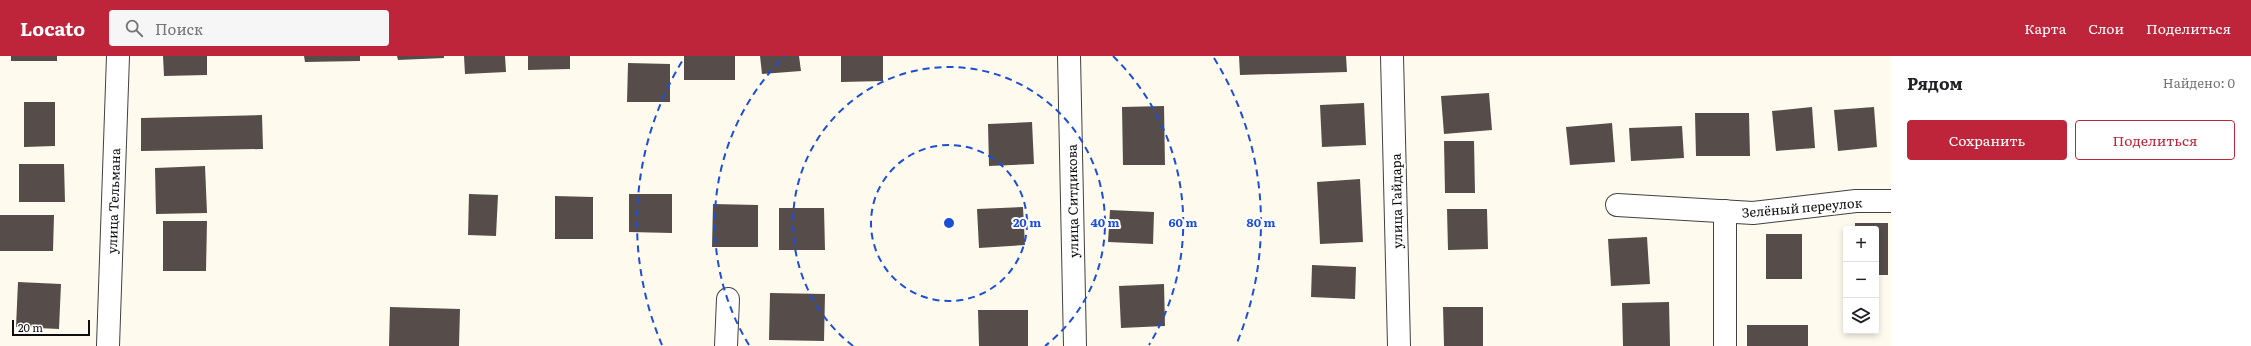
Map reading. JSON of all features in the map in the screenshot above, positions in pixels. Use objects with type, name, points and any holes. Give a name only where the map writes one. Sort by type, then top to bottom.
[{"type":"street","name":"улица Тельмана","points":[[108,346],[118,56]]},
{"type":"street","name":"улица Ситдикова","points":[[1069,56],[1075,346]]},
{"type":"street","name":"улица Гайдара","points":[[1392,56],[1400,346]]},
{"type":"street","name":"Зелёный переулок","points":[[1617,205],[1753,213],[1856,202],[1891,201]]},
{"type":"street","points":[[1725,211],[1725,346]]},
{"type":"street","points":[[726,346],[728,299]]},
{"type":"building","points":[[11,56],[57,56],[57,61],[11,61]]},
{"type":"building","points":[[163,56],[207,56],[207,75],[164,76]]},
{"type":"building","points":[[304,56],[360,56],[360,61],[305,62]]},
{"type":"building","points":[[397,56],[444,56],[444,58],[398,60]]},
{"type":"building","points":[[464,56],[505,56],[506,72],[465,74]]},
{"type":"building","points":[[528,56],[570,56],[570,69],[528,70]]},
{"type":"building","points":[[684,56],[735,56],[735,80],[684,80]]},
{"type":"building","points":[[760,56],[799,56],[801,71],[762,74]]},
{"type":"building","points":[[841,56],[883,56],[883,81],[841,82]]},
{"type":"building","points":[[1239,56],[1346,56],[1347,72],[1240,75]]},
{"type":"building","points":[[628,63],[670,64],[670,102],[627,102]]},
{"type":"building","points":[[1489,93],[1492,130],[1444,134],[1441,96]]},
{"type":"building","points":[[24,102],[55,102],[55,146],[24,147]]},
{"type":"building","points":[[1364,103],[1366,145],[1322,147],[1320,105]]},
{"type":"building","points":[[1164,106],[1165,165],[1123,165],[1122,107]]},
{"type":"building","points":[[1812,107],[1815,148],[1776,151],[1772,111]]},
{"type":"building","points":[[1874,107],[1877,147],[1838,151],[1834,110]]},
{"type":"building","points":[[1695,113],[1749,113],[1750,156],[1696,156]]},
{"type":"building","points":[[262,115],[263,149],[141,151],[141,118]]},
{"type":"building","points":[[1032,122],[1034,164],[989,166],[988,124]]},
{"type":"building","points":[[1612,123],[1615,162],[1570,165],[1566,127]]},
{"type":"building","points":[[1682,126],[1684,158],[1631,161],[1629,128]]},
{"type":"building","points":[[1444,141],[1474,141],[1475,193],[1445,193]]},
{"type":"building","points":[[19,164],[64,164],[65,202],[19,202]]},
{"type":"building","points":[[205,166],[207,213],[156,214],[155,168]]},
{"type":"building","points":[[1360,179],[1363,242],[1320,244],[1317,182]]},
{"type":"building","points":[[469,194],[498,195],[496,236],[468,235]]},
{"type":"building","points":[[629,194],[672,194],[672,233],[629,232]]},
{"type":"building","points":[[555,196],[593,197],[593,239],[555,239]]},
{"type":"building","points":[[713,204],[758,205],[758,247],[712,247]]},
{"type":"building","points":[[1023,207],[1025,245],[979,248],[977,209]]},
{"type":"building","points":[[779,208],[824,208],[825,250],[779,250]]},
{"type":"building","points":[[1447,209],[1487,209],[1488,249],[1448,250]]},
{"type":"building","points":[[1110,210],[1154,212],[1153,244],[1108,242]]},
{"type":"building","points":[[0,215],[54,215],[53,251],[0,251]]},
{"type":"building","points":[[163,221],[207,221],[206,271],[163,271]]},
{"type":"building","points":[[1855,223],[1888,223],[1888,275],[1879,275],[1879,226],[1855,226]]},
{"type":"building","points":[[1766,234],[1802,234],[1802,279],[1766,279]]},
{"type":"building","points":[[1647,237],[1650,284],[1611,286],[1608,239]]},
{"type":"building","points":[[1312,265],[1356,267],[1355,299],[1311,297]]},
{"type":"building","points":[[18,282],[61,284],[59,329],[16,327]]},
{"type":"building","points":[[1164,284],[1165,326],[1121,328],[1119,286]]},
{"type":"building","points":[[770,293],[825,294],[824,341],[769,340]]},
{"type":"building","points":[[1669,302],[1670,346],[1623,346],[1622,303]]},
{"type":"building","points":[[390,307],[460,309],[459,346],[389,346]]},
{"type":"building","points":[[1443,307],[1483,307],[1483,346],[1444,346]]},
{"type":"building","points":[[978,310],[1028,310],[1028,346],[979,346]]},
{"type":"building","points":[[1747,325],[1808,325],[1808,346],[1747,346]]}]
